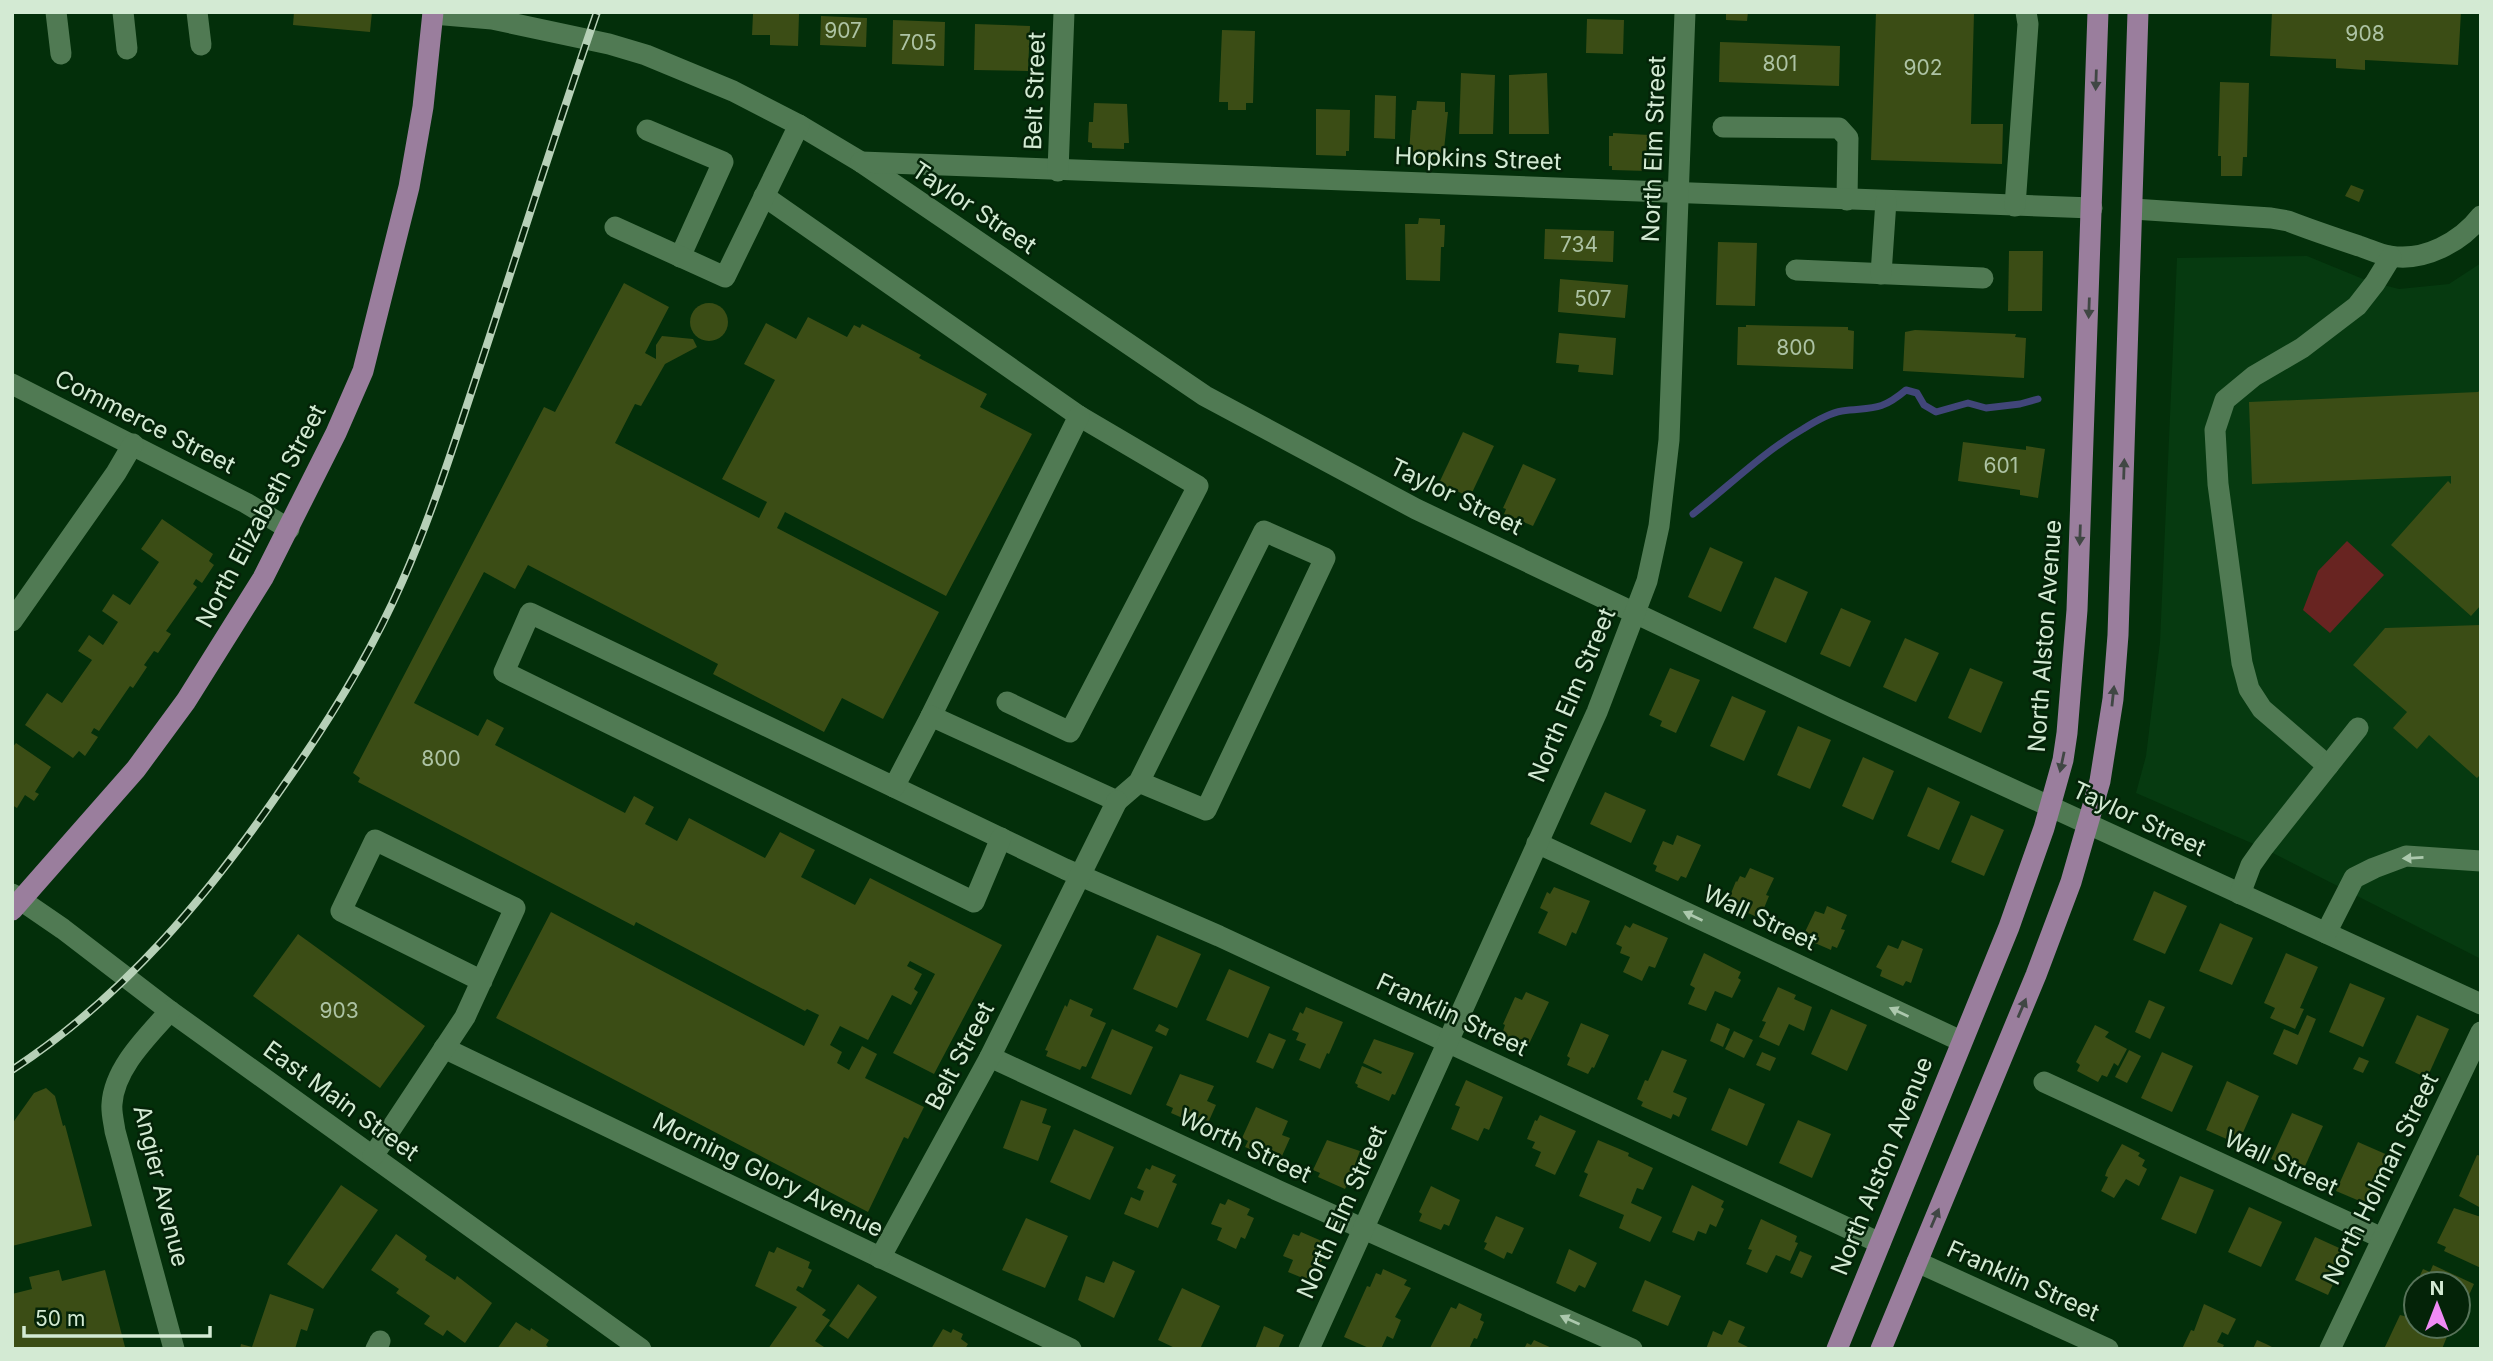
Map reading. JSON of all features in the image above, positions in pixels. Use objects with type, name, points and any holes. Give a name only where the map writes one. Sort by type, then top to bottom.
[{"type":"main road","name":"North Alston Avenue","points":[[1837,1349],[2010,927],[2051,807],[2063,760],[2073,677],[2098,12]]},
{"type":"main road","points":[[1881,1349],[2047,949],[2090,824],[2108,741],[2118,635],[2138,12]]},
{"type":"main road","name":"North Elizabeth Street","points":[[15,902],[136,769],[163,734],[224,644],[289,529],[337,433],[363,371],[375,330],[411,174],[424,107],[433,13]]},
{"type":"street","points":[[56,12],[61,54]]},
{"type":"street","points":[[123,12],[127,49]]},
{"type":"street","points":[[197,12],[201,44]]},
{"type":"street","name":"Belt Street","points":[[1058,171],[1064,12]]},
{"type":"street","name":"North Elm Street","points":[[1309,1349],[1597,712],[1647,581],[1657,537],[1669,440],[1685,12]]},
{"type":"street","points":[[2015,206],[2028,23],[2026,12]]},
{"type":"street","name":"Taylor Street","points":[[433,13],[492,19],[609,44],[646,55],[733,91],[799,125],[861,162],[1205,396],[1416,509],[2051,807],[2481,1004]]},
{"type":"street","points":[[615,227],[725,277],[799,125]]},
{"type":"street","points":[[1723,127],[1839,128],[1848,138],[1847,200]]},
{"type":"street","points":[[647,130],[723,162],[680,257]]},
{"type":"street","name":"Hopkins Street","points":[[861,162],[2092,208]]},
{"type":"street","points":[[765,197],[1079,416],[1198,486],[1070,732],[1007,702]]},
{"type":"street","points":[[1881,274],[1886,201]]},
{"type":"street","points":[[2133,209],[2272,218],[2288,221],[2391,257],[2436,250],[2456,240],[2481,216]]},
{"type":"street","points":[[2328,766],[2262,709],[2249,689],[2242,663],[2220,498],[2215,430],[2225,400],[2254,376],[2302,348],[2357,306],[2391,257]]},
{"type":"street","points":[[1796,270],[1983,278]]},
{"type":"street","name":"Commerce Street","points":[[12,384],[246,503],[289,529]]},
{"type":"street","points":[[894,788],[1079,416]]},
{"type":"street","points":[[12,621],[116,473],[133,444]]},
{"type":"street","points":[[931,716],[1117,801],[1139,782],[1264,531],[1325,558],[1206,810],[1139,782]]},
{"type":"street","name":"Franklin Street","points":[[1001,838],[974,902],[504,672],[530,613],[1082,876],[1448,1041],[1880,1243]]},
{"type":"street","points":[[2240,894],[2251,865],[2358,728]]},
{"type":"street","name":"Belt Street","points":[[880,1258],[990,1057],[1117,801]]},
{"type":"street","points":[[373,1156],[465,1017],[482,981],[515,908],[375,840],[341,911],[482,981]]},
{"type":"street","name":"Wall Street","points":[[1537,843],[1961,1041]]},
{"type":"street","points":[[2326,933],[2354,878],[2374,868],[2406,856],[2481,861]]},
{"type":"street","name":"East Main Street","points":[[15,902],[63,929],[170,1011],[641,1349]]},
{"type":"street","name":"Angier Avenue","points":[[170,1011],[137,1050],[123,1072],[112,1104],[115,1131],[174,1349]]},
{"type":"street","name":"North Holman Street","points":[[2330,1349],[2481,1032]]},
{"type":"street","name":"Morning Glory Avenue","points":[[444,1048],[1071,1349]]},
{"type":"street","name":"Worth Street","points":[[990,1057],[1632,1349]]},
{"type":"street","name":"Wall Street","points":[[2044,1082],[2382,1238]]},
{"type":"street","name":"Franklin Street","points":[[1917,1262],[2108,1349]]},
{"type":"shaded area","points":[[2307,256],[2368,281],[2399,289],[2449,284],[2481,263],[2481,959],[2263,848],[2136,793],[2146,756],[2160,642],[2177,258]]},
{"type":"shaded area","points":[[2347,541],[2384,575],[2330,633],[2303,610],[2318,571]]},
{"type":"building","points":[[294,12],[372,12],[370,32],[293,25]]},
{"type":"building","points":[[1726,12],[1748,12],[1747,21],[1726,20]]},
{"type":"building","points":[[1876,12],[1974,13],[1971,124],[2003,124],[2002,164],[1871,160]]},
{"type":"building","points":[[2272,12],[2461,12],[2458,65],[2365,60],[2365,70],[2336,68],[2336,59],[2270,56]]},
{"type":"building","points":[[753,14],[799,14],[798,46],[770,45],[770,35],[752,35]]},
{"type":"building","points":[[821,16],[867,18],[866,47],[820,45]]},
{"type":"building","points":[[1587,19],[1624,20],[1623,54],[1586,53]]},
{"type":"building","points":[[893,20],[945,22],[944,66],[892,64]]},
{"type":"building","points":[[975,24],[1030,26],[1028,71],[974,70]]},
{"type":"building","points":[[1222,30],[1255,31],[1253,103],[1246,103],[1246,110],[1228,110],[1228,102],[1219,102]]},
{"type":"building","points":[[1720,42],[1840,46],[1839,86],[1719,82]]},
{"type":"building","points":[[1461,73],[1495,75],[1493,134],[1459,134]]},
{"type":"building","points":[[1547,73],[1549,134],[1509,134],[1509,75]]},
{"type":"building","points":[[2220,82],[2249,83],[2247,157],[2243,157],[2242,176],[2221,176],[2221,156],[2218,156]]},
{"type":"building","points":[[1375,95],[1396,96],[1395,139],[1374,138]]},
{"type":"building","points":[[1417,101],[1445,102],[1445,112],[1448,112],[1443,159],[1413,158],[1413,153],[1409,153],[1412,110],[1416,110]]},
{"type":"building","points":[[1094,103],[1127,104],[1129,143],[1124,143],[1124,149],[1092,148],[1092,143],[1088,142]]},
{"type":"building","points":[[1316,109],[1350,110],[1349,151],[1346,151],[1346,156],[1316,155]]},
{"type":"building","points":[[1613,133],[1649,135],[1649,138],[1656,139],[1655,168],[1648,168],[1648,171],[1612,170],[1612,166],[1609,166],[1609,136],[1613,136]]},
{"type":"building","points":[[2351,185],[2364,190],[2359,202],[2345,196]]},
{"type":"building","points":[[1419,218],[1440,219],[1440,225],[1445,225],[1440,281],[1406,280],[1405,224],[1418,224]]},
{"type":"building","points":[[1545,229],[1614,231],[1613,262],[1544,259]]},
{"type":"building","points":[[1718,242],[1757,243],[1755,306],[1716,305]]},
{"type":"building","points":[[2009,251],[2043,251],[2042,311],[2008,311]]},
{"type":"building","points":[[1560,279],[1628,285],[1625,318],[1558,312]]},
{"type":"building","points":[[624,283],[669,307],[645,353],[656,359],[656,345],[662,336],[693,339],[697,347],[665,364],[641,406],[635,404],[615,443],[759,518],[767,502],[722,479],[775,380],[744,364],[766,323],[796,339],[808,317],[847,337],[854,325],[860,328],[862,324],[987,394],[980,407],[1032,434],[946,596],[785,512],[777,528],[939,612],[883,719],[842,698],[824,732],[713,674],[718,664],[528,565],[515,589],[484,572],[414,703],[478,736],[487,719],[504,728],[495,745],[625,813],[634,796],[654,807],[645,824],[677,841],[689,818],[765,858],[780,832],[815,850],[801,877],[855,905],[870,878],[1002,945],[934,1074],[893,1053],[935,974],[910,961],[907,966],[922,974],[914,989],[918,992],[911,1005],[892,995],[868,1040],[840,1026],[830,1045],[842,1052],[837,1063],[849,1070],[862,1046],[877,1054],[865,1078],[924,1107],[908,1139],[904,1137],[868,1212],[496,1018],[551,912],[804,1046],[819,1015],[807,1009],[805,1011],[636,922],[634,926],[358,782],[360,778],[353,773],[544,407],[555,412]]},
{"type":"building","points":[[709,303],[723,308],[728,322],[723,336],[709,341],[695,336],[690,322],[695,308]]},
{"type":"building","points":[[1738,327],[1848,327],[1848,330],[1854,331],[1853,369],[1737,365]]},
{"type":"building","points":[[1915,330],[2016,334],[2015,337],[2026,338],[2024,378],[1903,371],[1905,332]]},
{"type":"building","points":[[1559,333],[1616,338],[1613,375],[1578,372],[1579,365],[1556,363]]},
{"type":"building","points":[[2481,389],[2481,605],[2471,616],[2391,545],[2448,481],[2451,484],[2451,476],[2252,484],[2249,402],[2478,392]]},
{"type":"building","points":[[1463,432],[1494,446],[1470,497],[1439,483]]},
{"type":"building","points":[[1963,442],[2026,450],[2026,446],[2045,449],[2038,498],[2020,495],[2020,490],[1958,481]]},
{"type":"building","points":[[1523,464],[1556,479],[1533,526],[1504,514],[1506,509],[1503,508]]},
{"type":"building","points":[[162,519],[213,554],[209,561],[214,565],[202,583],[196,579],[193,584],[197,587],[166,631],[171,634],[158,653],[154,651],[144,665],[147,667],[133,688],[130,686],[99,731],[94,728],[91,733],[98,737],[85,756],[79,751],[73,758],[25,725],[47,693],[62,703],[92,660],[78,651],[89,635],[103,645],[118,622],[102,611],[113,594],[130,605],[159,562],[141,549]]},
{"type":"building","points":[[1710,547],[1743,562],[1721,612],[1688,597]]},
{"type":"building","points":[[1775,577],[1808,592],[1786,643],[1753,628]]},
{"type":"building","points":[[1841,608],[1871,621],[1850,667],[1820,654]]},
{"type":"building","points":[[2481,625],[2481,774],[2477,778],[2429,735],[2417,749],[2393,728],[2407,712],[2353,665],[2385,628]]},
{"type":"building","points":[[1905,638],[1939,653],[1916,702],[1883,687]]},
{"type":"building","points":[[1670,668],[1700,680],[1676,733],[1660,726],[1662,721],[1649,715]]},
{"type":"building","points":[[1970,668],[2003,682],[1981,733],[1948,718]]},
{"type":"building","points":[[1732,696],[1766,711],[1744,761],[1710,746]]},
{"type":"building","points":[[1798,726],[1831,740],[1810,789],[1777,775]]},
{"type":"building","points":[[16,743],[51,767],[35,792],[39,794],[34,801],[25,795],[17,808],[12,805],[12,748]]},
{"type":"building","points":[[1863,757],[1894,771],[1873,820],[1842,806]]},
{"type":"building","points":[[1928,787],[1960,802],[1939,850],[1907,836]]},
{"type":"building","points":[[1605,792],[1646,810],[1631,843],[1590,824]]},
{"type":"building","points":[[1971,815],[2004,830],[1984,876],[1951,862]]},
{"type":"building","points":[[1677,835],[1701,845],[1686,878],[1681,876],[1678,881],[1655,871],[1657,866],[1653,864],[1663,841],[1673,845]]},
{"type":"building","points":[[1750,868],[1774,878],[1762,913],[1760,911],[1757,917],[1730,905],[1733,899],[1729,898],[1736,881],[1740,876],[1745,878]]},
{"type":"building","points":[[1554,887],[1590,901],[1576,934],[1572,932],[1566,946],[1538,933],[1548,912],[1540,908],[1547,892],[1550,894]]},
{"type":"building","points":[[2154,891],[2187,906],[2165,954],[2133,940]]},
{"type":"building","points":[[1827,906],[1847,915],[1841,929],[1845,930],[1837,948],[1832,946],[1831,950],[1808,940],[1810,936],[1804,934],[1815,911],[1824,914]]},
{"type":"building","points":[[1633,923],[1668,938],[1655,968],[1649,966],[1642,981],[1623,972],[1630,957],[1620,953],[1622,947],[1616,944],[1625,925],[1630,928]]},
{"type":"building","points":[[2220,923],[2253,938],[2232,985],[2199,971]]},
{"type":"building","points":[[298,934],[425,1026],[380,1088],[253,996]]},
{"type":"building","points":[[1157,935],[1201,954],[1177,1008],[1133,989]]},
{"type":"building","points":[[1902,940],[1923,949],[1911,983],[1906,981],[1903,986],[1880,976],[1882,970],[1876,967],[1888,945],[1898,949]]},
{"type":"building","points":[[1704,953],[1741,972],[1738,978],[1741,980],[1732,998],[1715,991],[1706,1011],[1688,1004],[1695,988],[1690,985]]},
{"type":"building","points":[[2286,953],[2318,967],[2300,1008],[2304,1009],[2295,1029],[2270,1018],[2275,1008],[2264,1003]]},
{"type":"building","points":[[1229,969],[1270,987],[1248,1038],[1206,1020]]},
{"type":"building","points":[[2350,983],[2385,998],[2363,1047],[2329,1032]]},
{"type":"building","points":[[1778,987],[1796,995],[1794,999],[1812,1007],[1804,1031],[1789,1024],[1779,1046],[1759,1037],[1766,1022],[1762,1021]]},
{"type":"building","points":[[1526,992],[1549,1002],[1528,1046],[1502,1034],[1503,1024],[1515,997],[1522,1000]]},
{"type":"building","points":[[1070,999],[1093,1009],[1090,1016],[1106,1023],[1086,1067],[1082,1066],[1080,1070],[1046,1056],[1048,1051],[1045,1050]]},
{"type":"building","points":[[2149,1000],[2165,1007],[2150,1039],[2135,1032]]},
{"type":"building","points":[[1306,1007],[1343,1022],[1320,1069],[1299,1060],[1306,1044],[1296,1040],[1299,1033],[1292,1030],[1300,1012],[1303,1014]]},
{"type":"building","points":[[1831,1009],[1867,1025],[1847,1071],[1811,1054]]},
{"type":"building","points":[[2307,1015],[2316,1019],[2297,1065],[2273,1054],[2284,1029],[2298,1035]]},
{"type":"building","points":[[2417,1015],[2449,1029],[2427,1078],[2395,1063]]},
{"type":"building","points":[[1581,1023],[1609,1035],[1594,1068],[1592,1067],[1588,1074],[1567,1065],[1570,1058],[1567,1056]]},
{"type":"building","points":[[1717,1023],[1730,1029],[1723,1047],[1710,1041]]},
{"type":"building","points":[[1159,1024],[1169,1029],[1166,1036],[1155,1031]]},
{"type":"building","points":[[2095,1025],[2109,1032],[2105,1037],[2127,1049],[2118,1066],[2114,1063],[2107,1077],[2102,1075],[2098,1082],[2077,1071],[2080,1065],[2076,1062]]},
{"type":"building","points":[[1112,1029],[1153,1047],[1131,1095],[1091,1078]]},
{"type":"building","points":[[1734,1031],[1753,1040],[1744,1058],[1725,1049]]},
{"type":"building","points":[[1269,1033],[1286,1040],[1273,1069],[1256,1062]]},
{"type":"building","points":[[1374,1039],[1414,1053],[1395,1095],[1392,1094],[1389,1101],[1357,1087],[1355,1083],[1362,1066],[1381,1074],[1382,1072],[1363,1063]]},
{"type":"building","points":[[1662,1050],[1687,1060],[1673,1092],[1687,1098],[1679,1117],[1673,1114],[1671,1119],[1641,1106],[1643,1102],[1637,1099]]},
{"type":"building","points":[[2129,1050],[2141,1056],[2127,1083],[2115,1077]]},
{"type":"building","points":[[1762,1052],[1776,1058],[1770,1071],[1756,1065]]},
{"type":"building","points":[[2162,1052],[2193,1066],[2172,1112],[2141,1098]]},
{"type":"building","points":[[2359,1057],[2369,1061],[2363,1073],[2353,1069]]},
{"type":"building","points":[[1180,1074],[1214,1086],[1207,1101],[1216,1105],[1208,1123],[1203,1121],[1201,1126],[1171,1113],[1173,1108],[1166,1105]]},
{"type":"building","points":[[1466,1080],[1503,1097],[1489,1130],[1484,1128],[1478,1141],[1451,1129],[1460,1107],[1455,1105]]},
{"type":"building","points":[[2227,1081],[2259,1096],[2238,1144],[2206,1130]]},
{"type":"building","points":[[46,1088],[55,1096],[63,1126],[65,1125],[92,1226],[12,1246],[12,1124],[34,1093]]},
{"type":"building","points":[[1729,1088],[1765,1104],[1747,1146],[1711,1130]]},
{"type":"building","points":[[1021,1100],[1047,1109],[1042,1123],[1051,1126],[1038,1161],[1003,1148]]},
{"type":"building","points":[[1256,1107],[1288,1121],[1282,1135],[1290,1138],[1282,1156],[1277,1154],[1275,1160],[1245,1147],[1248,1141],[1242,1138]]},
{"type":"building","points":[[2292,1113],[2323,1126],[2302,1173],[2271,1159]]},
{"type":"building","points":[[1540,1115],[1576,1131],[1555,1175],[1535,1166],[1541,1152],[1532,1148],[1535,1142],[1527,1139]]},
{"type":"building","points":[[1798,1120],[1831,1134],[1812,1178],[1779,1163]]},
{"type":"building","points":[[1074,1129],[1114,1147],[1090,1200],[1050,1182]]},
{"type":"building","points":[[1327,1140],[1360,1151],[1354,1167],[1361,1170],[1353,1188],[1347,1185],[1345,1189],[1318,1177],[1320,1173],[1313,1170]]},
{"type":"building","points":[[1598,1140],[1629,1153],[1628,1156],[1653,1168],[1643,1190],[1637,1188],[1631,1203],[1662,1217],[1650,1242],[1619,1228],[1624,1215],[1579,1196],[1588,1174],[1584,1172]]},
{"type":"building","points":[[2358,1142],[2390,1156],[2369,1205],[2336,1191]]},
{"type":"building","points":[[2122,1144],[2140,1153],[2138,1156],[2145,1160],[2142,1166],[2147,1169],[2139,1186],[2126,1179],[2114,1198],[2101,1191],[2108,1177],[2105,1176],[2107,1170]]},
{"type":"building","points":[[2477,1155],[2481,1156],[2481,1208],[2459,1196]]},
{"type":"building","points":[[1152,1165],[1176,1175],[1172,1182],[1177,1184],[1158,1228],[1124,1214],[1131,1197],[1140,1201],[1144,1191],[1137,1188],[1146,1168],[1150,1170]]},
{"type":"building","points":[[2180,1176],[2214,1190],[2196,1234],[2161,1219]]},
{"type":"building","points":[[341,1185],[378,1210],[323,1289],[287,1264]]},
{"type":"building","points":[[1692,1185],[1724,1201],[1721,1207],[1724,1209],[1716,1227],[1710,1224],[1706,1234],[1698,1231],[1694,1241],[1672,1232]]},
{"type":"building","points":[[1431,1186],[1460,1200],[1449,1226],[1444,1224],[1441,1230],[1419,1221],[1422,1214],[1419,1212]]},
{"type":"building","points":[[1228,1199],[1250,1209],[1247,1215],[1254,1218],[1245,1239],[1241,1237],[1236,1249],[1217,1240],[1222,1228],[1211,1224],[1220,1203],[1225,1205]]},
{"type":"building","points":[[2249,1207],[2282,1222],[2261,1267],[2228,1252]]},
{"type":"building","points":[[2454,1208],[2481,1217],[2481,1268],[2444,1251],[2446,1247],[2437,1243]]},
{"type":"building","points":[[1496,1216],[1524,1228],[1512,1254],[1507,1252],[1504,1259],[1484,1249],[1487,1243],[1484,1242]]},
{"type":"building","points":[[1026,1218],[1068,1236],[1045,1288],[1002,1270]]},
{"type":"building","points":[[1761,1219],[1797,1236],[1795,1242],[1798,1243],[1790,1261],[1776,1255],[1767,1273],[1746,1264],[1752,1250],[1748,1249]]},
{"type":"building","points":[[1301,1232],[1324,1242],[1322,1247],[1327,1249],[1310,1281],[1288,1272],[1293,1260],[1283,1256],[1293,1234],[1299,1236]]},
{"type":"building","points":[[396,1234],[427,1256],[425,1260],[455,1280],[457,1276],[492,1303],[465,1343],[447,1330],[443,1336],[424,1324],[430,1316],[396,1293],[399,1289],[371,1270]]},
{"type":"building","points":[[2315,1237],[2348,1252],[2328,1295],[2295,1280]]},
{"type":"building","points":[[777,1247],[810,1262],[808,1268],[812,1270],[803,1288],[798,1286],[796,1290],[826,1310],[822,1315],[830,1320],[815,1341],[827,1349],[768,1349],[797,1307],[755,1286],[769,1251],[774,1253]]},
{"type":"building","points":[[1569,1249],[1597,1263],[1585,1288],[1579,1285],[1575,1292],[1556,1283]]},
{"type":"building","points":[[1800,1251],[1812,1256],[1802,1278],[1790,1273]]},
{"type":"building","points":[[1113,1261],[1135,1271],[1114,1318],[1078,1300],[1086,1276],[1104,1283]]},
{"type":"building","points":[[2433,1265],[2444,1270],[2431,1270]]},
{"type":"building","points":[[1383,1269],[1407,1280],[1404,1285],[1411,1288],[1395,1317],[1401,1320],[1393,1339],[1387,1336],[1381,1349],[1371,1349],[1344,1337],[1367,1286],[1370,1287],[1376,1273],[1381,1275]]},
{"type":"building","points":[[59,1270],[62,1281],[105,1270],[125,1347],[12,1349],[12,1294],[32,1289],[29,1277]]},
{"type":"building","points":[[1645,1280],[1681,1296],[1668,1326],[1632,1311]]},
{"type":"building","points":[[858,1284],[877,1297],[848,1339],[829,1326]]},
{"type":"building","points":[[1182,1288],[1220,1306],[1200,1349],[1177,1349],[1158,1340]]},
{"type":"building","points":[[270,1294],[314,1309],[307,1331],[301,1329],[295,1349],[240,1349],[241,1344],[252,1347]]},
{"type":"building","points":[[1459,1303],[1482,1314],[1480,1320],[1484,1322],[1477,1339],[1474,1338],[1469,1349],[1430,1348],[1451,1307],[1456,1309]]},
{"type":"building","points":[[2204,1304],[2236,1319],[2228,1335],[2222,1332],[2217,1342],[2224,1345],[2222,1349],[2182,1349],[2191,1330],[2194,1331]]},
{"type":"building","points":[[2400,1315],[2402,1340],[2446,1340],[2442,1349],[2384,1349]]},
{"type":"building","points":[[1729,1320],[1745,1327],[1738,1342],[1748,1349],[1706,1349],[1713,1331],[1722,1335]]},
{"type":"building","points":[[516,1322],[549,1340],[546,1345],[550,1349],[497,1349]]},
{"type":"building","points":[[1264,1326],[1284,1335],[1278,1349],[1255,1349]]},
{"type":"building","points":[[943,1329],[951,1333],[953,1329],[963,1334],[961,1339],[968,1344],[965,1349],[931,1349]]},
{"type":"building","points":[[1534,1340],[1554,1349],[1524,1349],[1527,1343],[1531,1345]]},
{"type":"building","points":[[2257,1340],[2266,1344],[2276,1349],[2253,1349]]},
{"type":"waterway","points":[[1693,514],[1774,448],[1832,414],[1882,405],[1906,390],[1917,393],[1924,405],[1936,412],[1968,403],[1986,408],[2038,399]]},
{"type":"railway","points":[[12,1070],[92,1010],[128,976],[195,904],[226,866],[301,761],[363,661],[402,582],[434,502],[597,12]]}]
